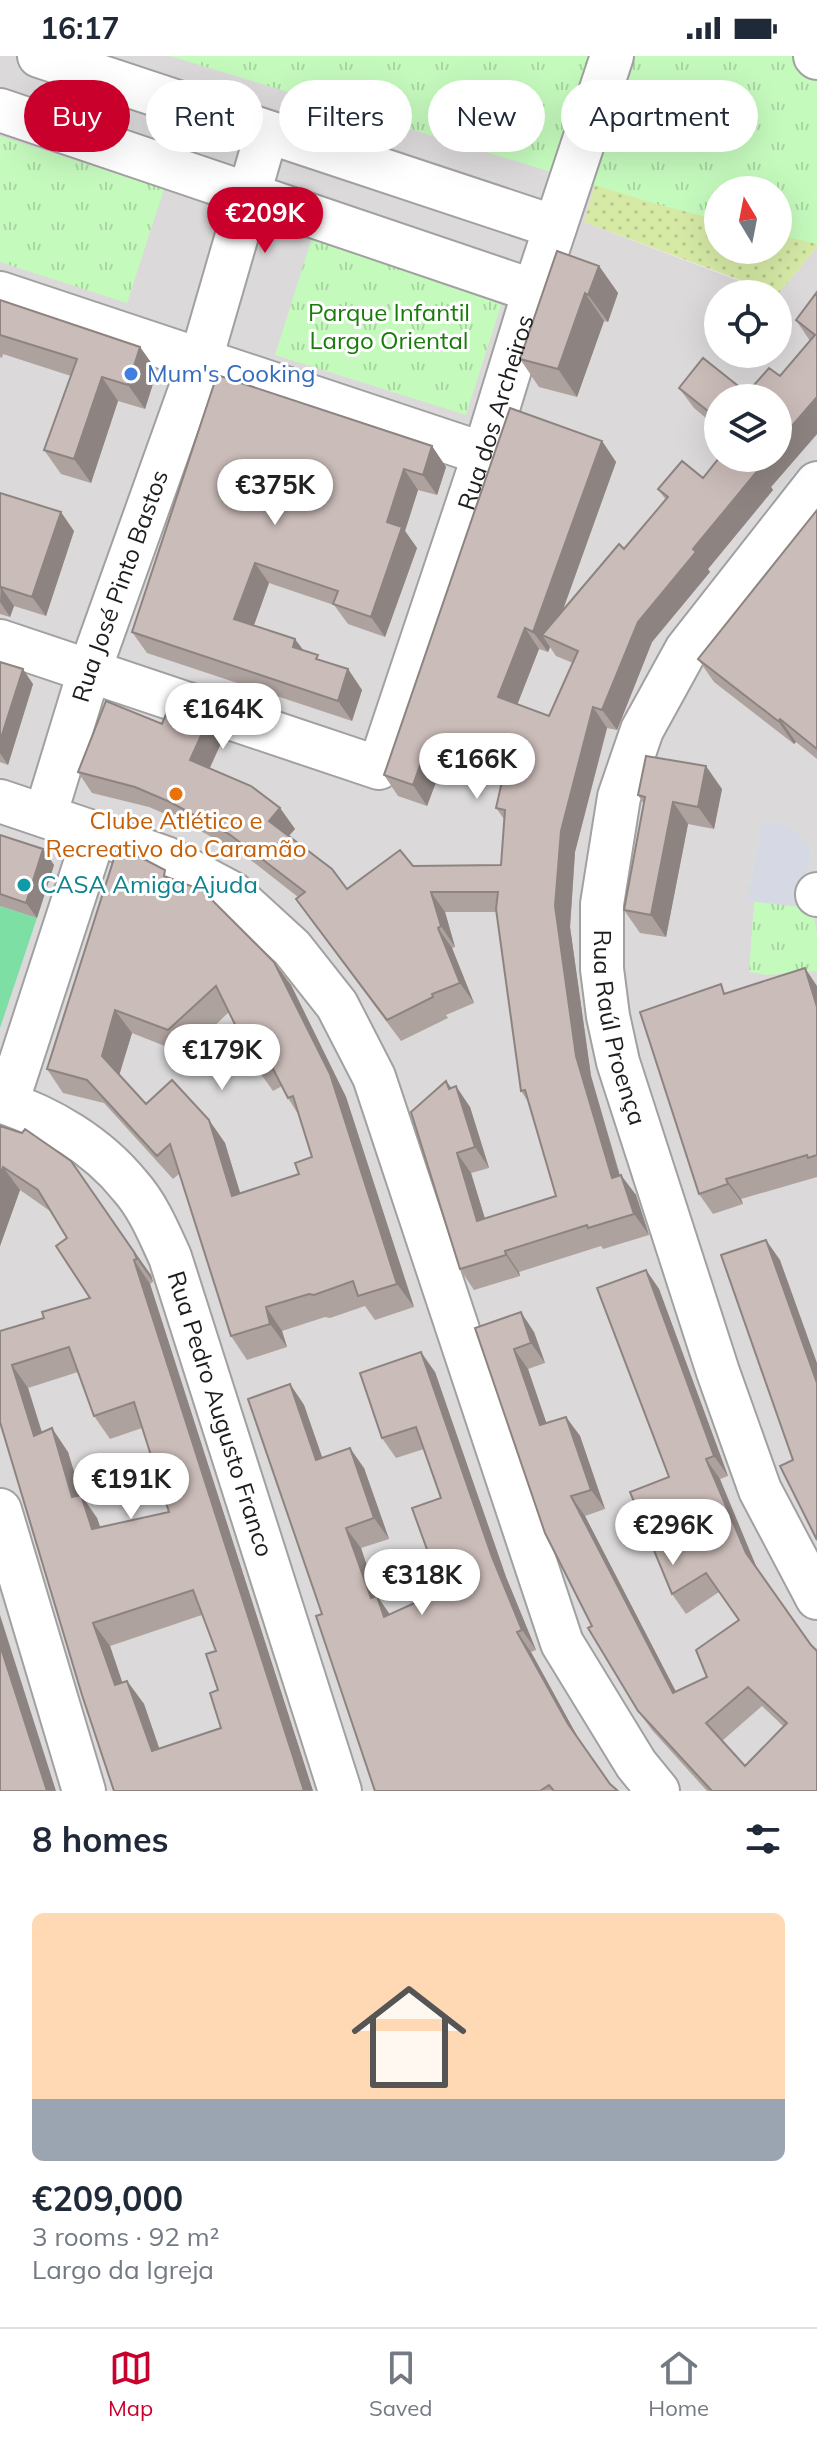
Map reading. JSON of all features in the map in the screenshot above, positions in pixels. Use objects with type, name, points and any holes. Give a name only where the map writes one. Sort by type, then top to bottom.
[{"type":"street","points":[[39,56],[555,227]]},
{"type":"street","name":"Rua dos Archeiros","points":[[89,672],[379,768],[612,56]]},
{"type":"street","points":[[0,110],[534,291]]},
{"type":"street","name":"Rua José Pinto Bastos","points":[[45,816],[89,672],[201,359],[267,132]]},
{"type":"street","points":[[0,293],[484,454]]},
{"type":"street","name":"Rua Raúl Proença","points":[[817,483],[686,650],[656,702],[642,730],[619,797],[602,904],[602,969],[618,1062],[718,1372],[760,1490],[817,1598]]},
{"type":"street","points":[[0,641],[89,672]]},
{"type":"street","points":[[0,801],[166,858],[232,893],[292,948],[337,1005],[374,1077],[562,1643],[636,1764],[658,1791]]},
{"type":"street","points":[[3,1102],[95,833]]},
{"type":"street","name":"Rua Pedro Augusto Franco","points":[[3,1102],[56,1124],[104,1158],[132,1187],[153,1220],[170,1257],[340,1791]]},
{"type":"street","points":[[0,1510],[84,1791]]},
{"type":"shaded area","points":[[0,56],[633,56],[626,80],[561,80],[561,152],[605,152],[584,222],[736,280],[704,280],[704,368],[792,368],[790,280],[817,247],[817,1791],[0,1791]]},
{"type":"shaded area","points":[[762,820],[798,833],[810,847],[811,860],[806,879],[811,908],[747,901]]},
{"type":"green space","points":[[170,56],[817,56],[817,244],[792,238],[792,176],[704,176],[704,216],[486,152],[545,152],[545,80],[428,80],[428,134],[412,130],[412,80],[279,80],[279,89],[263,84],[263,80],[249,80]]},
{"type":"green space","points":[[633,56],[817,90],[817,247],[790,280],[740,280],[584,222],[605,152],[758,152],[758,80],[626,80]]},
{"type":"green space","points":[[0,136],[24,144],[24,152],[50,152],[164,189],[127,303],[0,262]]},
{"type":"green space","name":"Parque Infantil Largo Oriental","points":[[312,238],[503,299],[466,415],[275,355]]},
{"type":"green space","points":[[762,820],[798,833],[810,847],[811,860],[806,879],[817,933],[817,971],[767,975],[749,972],[754,902],[747,901]]},
{"type":"green space","points":[[0,906],[37,918],[0,1028]]},
{"type":"building","points":[[557,251],[599,266],[588,295],[585,293],[558,369],[520,359]]},
{"type":"building","points":[[817,292],[817,397],[792,426],[792,384],[755,384],[769,368],[780,376],[787,368],[792,368],[792,362],[815,335],[796,320]]},
{"type":"building","points":[[0,300],[140,347],[128,385],[102,377],[74,459],[44,450],[77,359],[0,335]]},
{"type":"building","points":[[703,358],[704,368],[716,368],[736,384],[704,384],[704,408],[679,388]]},
{"type":"building","points":[[217,375],[432,446],[423,475],[404,469],[387,522],[402,527],[371,617],[333,604],[338,591],[255,563],[234,619],[295,639],[293,647],[318,655],[316,659],[348,669],[338,701],[132,632]]},
{"type":"building","points":[[510,408],[602,441],[533,632],[525,628],[498,697],[549,716],[578,651],[542,635],[619,544],[624,549],[668,497],[658,489],[682,461],[703,478],[708,472],[757,472],[638,622],[602,710],[593,707],[561,831],[555,906],[576,1056],[612,1178],[621,1175],[634,1214],[588,1228],[587,1225],[460,1269],[411,1112],[446,1081],[449,1089],[456,1086],[475,1147],[457,1153],[477,1221],[556,1196],[525,1090],[521,1091],[496,909],[498,892],[431,892],[441,926],[438,928],[460,983],[432,994],[433,997],[387,1020],[296,899],[305,892],[229,834],[170,802],[135,787],[78,772],[106,701],[162,724],[169,707],[208,720],[190,760],[251,786],[280,808],[269,821],[332,869],[347,889],[400,850],[413,866],[501,865],[505,810],[496,808],[506,764],[437,745],[433,757],[424,754],[413,785],[384,775]]},
{"type":"building","points":[[0,493],[61,512],[32,597],[0,588]]},
{"type":"building","points":[[817,510],[817,749],[698,659]]},
{"type":"building","points":[[0,662],[23,669],[0,741]]},
{"type":"building","points":[[646,756],[706,766],[698,807],[673,802],[651,915],[624,910],[645,797],[638,795]]},
{"type":"building","points":[[0,835],[43,849],[26,903],[0,894]]},
{"type":"building","points":[[117,849],[165,870],[164,876],[202,890],[274,962],[330,1074],[397,1284],[358,1296],[353,1281],[266,1307],[270,1324],[231,1336],[170,1144],[157,1156],[87,1080],[47,1069]],"holes":[[[216,986],[256,1067],[269,1061],[288,1098],[293,1096],[312,1157],[295,1163],[299,1174],[232,1196],[209,1120],[172,1080],[146,1104],[102,1056],[115,1010],[168,1030]]]},
{"type":"building","points":[[805,968],[817,1007],[817,1155],[808,1158],[807,1155],[726,1179],[728,1184],[699,1194],[640,1012],[721,984],[724,994]]},
{"type":"building","points":[[0,1126],[22,1133],[25,1129],[71,1161],[134,1252],[137,1259],[134,1260],[304,1791],[114,1791],[0,1422],[0,1331],[44,1318],[42,1312],[90,1298],[56,1246],[67,1238],[38,1190],[3,1167],[0,1176]],"holes":[[[69,1347],[94,1416],[134,1402],[169,1512],[92,1529],[81,1495],[72,1497],[52,1428],[34,1436],[12,1365]],[[193,1590],[216,1651],[206,1654],[218,1690],[210,1693],[221,1728],[152,1751],[127,1681],[115,1685],[93,1623]]]},
{"type":"building","points":[[766,1240],[817,1383],[817,1540],[780,1466],[793,1460],[721,1255]]},
{"type":"building","points":[[646,1270],[714,1456],[706,1459],[746,1553],[817,1651],[817,1791],[712,1791],[638,1711],[588,1628],[592,1626],[545,1533],[475,1328],[521,1312],[531,1343],[514,1349],[540,1425],[566,1417],[591,1490],[571,1496],[673,1693],[707,1677],[696,1650],[739,1620],[706,1573],[672,1594],[630,1492],[669,1477],[597,1288]],"holes":[[[748,1687],[787,1723],[745,1766],[706,1723]]]},
{"type":"building","points":[[421,1352],[492,1557],[522,1630],[517,1632],[568,1724],[618,1791],[554,1791],[549,1785],[540,1791],[375,1791],[316,1616],[322,1614],[248,1399],[290,1384],[316,1460],[350,1448],[374,1518],[346,1528],[371,1598],[377,1596],[384,1617],[439,1592],[412,1508],[441,1498],[416,1427],[382,1438],[360,1373]]},
{"type":"building","points":[[0,1645],[47,1791],[0,1791]]},
{"type":"place","name":"Mum's Cooking","points":[[131,374]]},
{"type":"place","name":"Clube Atlético e Recreativo do Caramão","points":[[176,794]]},
{"type":"place","name":"CASA Amiga Ajuda","points":[[24,885]]}]
